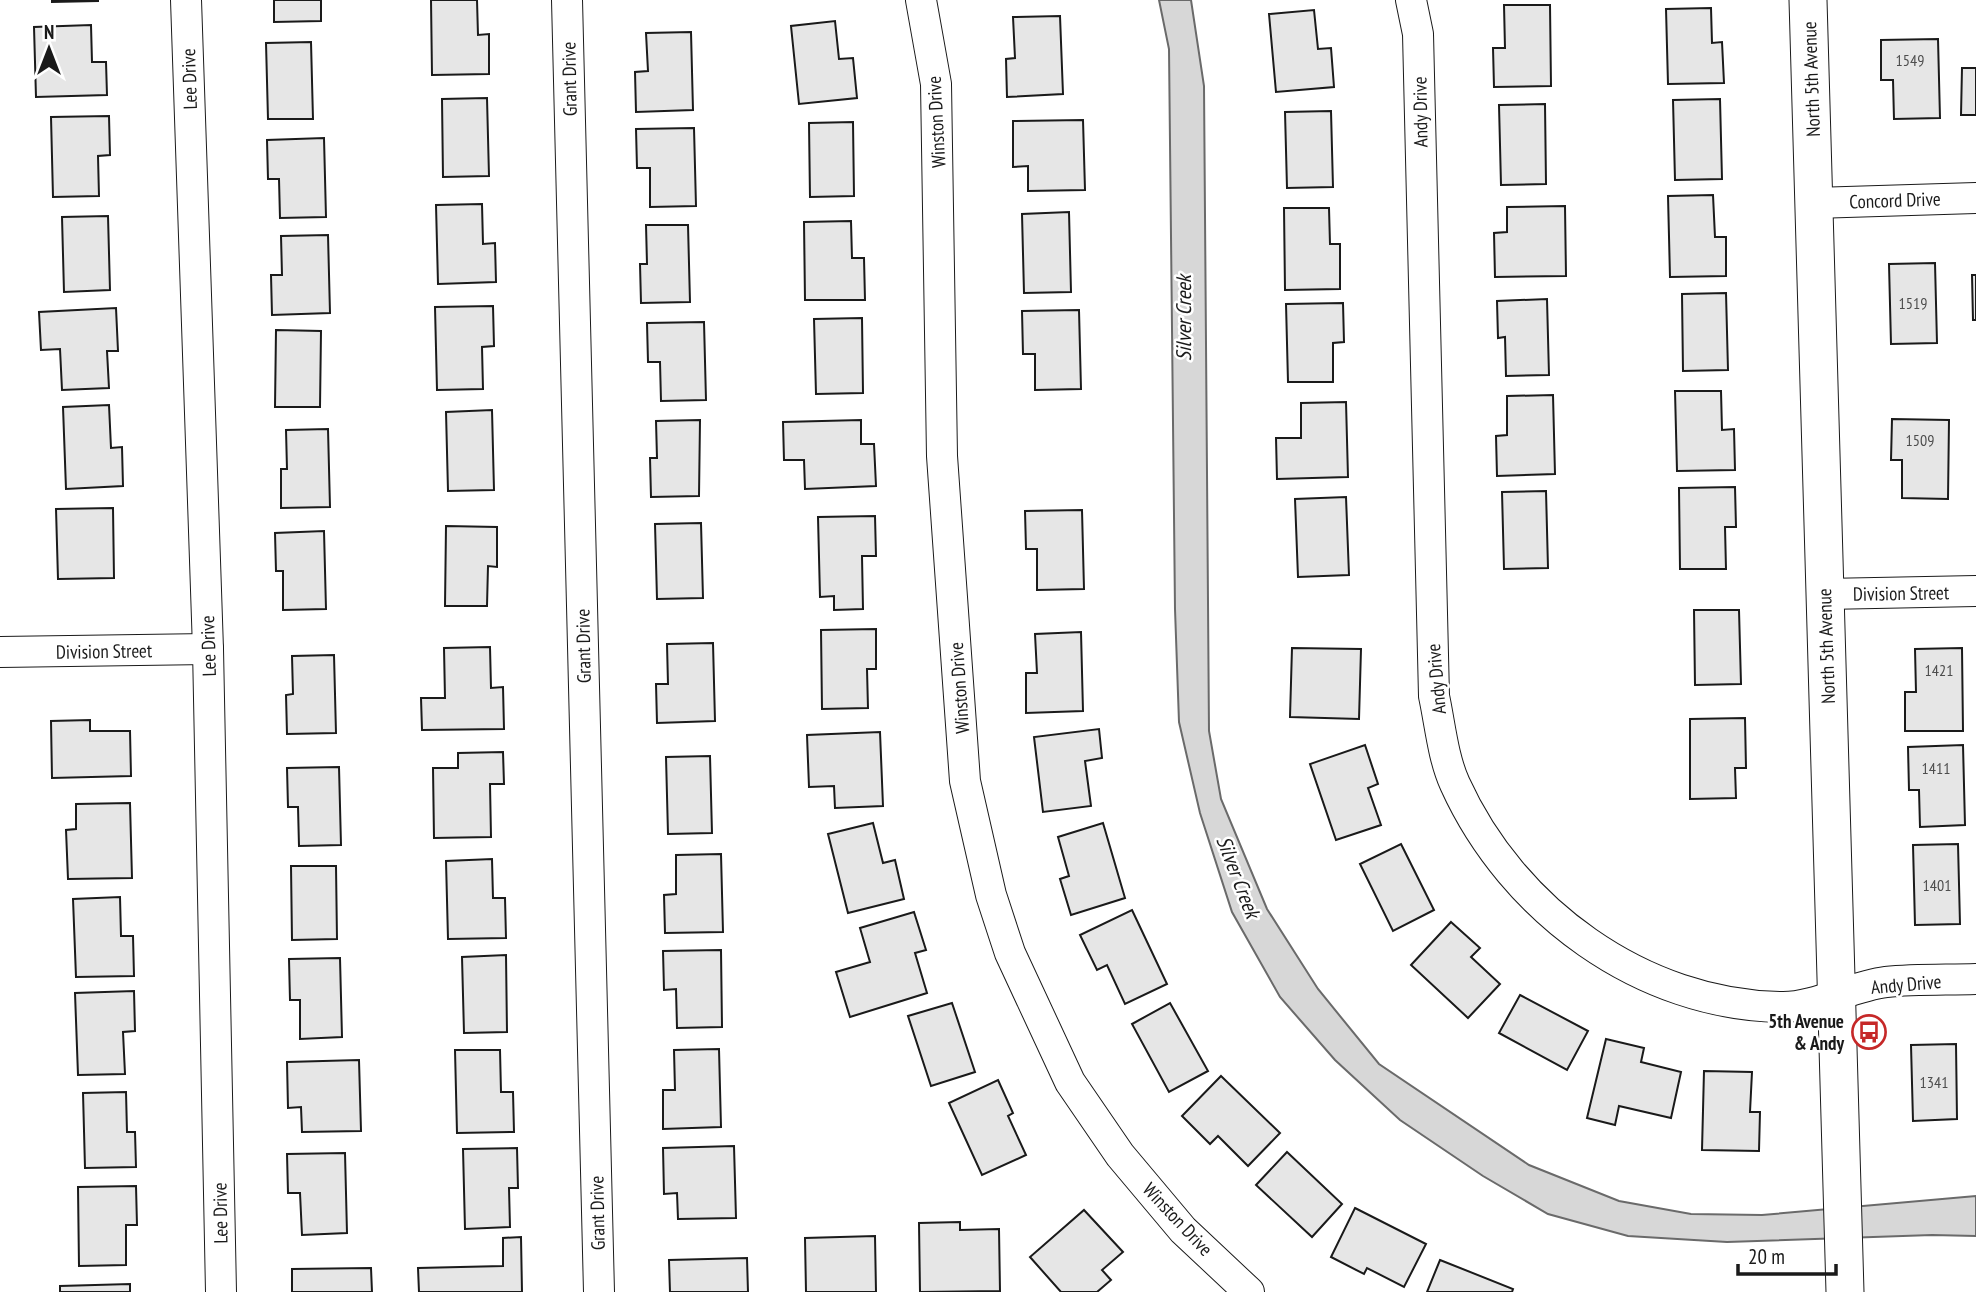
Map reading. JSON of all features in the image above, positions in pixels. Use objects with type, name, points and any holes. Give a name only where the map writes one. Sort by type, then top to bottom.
[{"type":"street","name":"Lee Drive","points":[[186,0],[208,649],[221,1292]]},
{"type":"street","name":"Grant Drive","points":[[567,0],[599,1292]]},
{"type":"street","name":"Winston Drive","points":[[921,0],[936,84],[942,456],[965,781],[978,842],[1010,953],[1070,1082],[1120,1155],[1234,1286]]},
{"type":"street","name":"Andy Drive","points":[[1411,0],[1418,34],[1434,696],[1454,782],[1498,855],[1527,891],[1570,932],[1613,960],[1704,997],[1785,1007],[1885,982],[1976,979]]},
{"type":"street","name":"North 5th Avenue","points":[[1808,0],[1845,1292]]},
{"type":"street","name":"Concord Drive","points":[[1814,202],[1976,198]]},
{"type":"street","name":"Division Street","points":[[1825,594],[1976,591]]},
{"type":"street","name":"Division Street","points":[[0,652],[208,649]]},
{"type":"water","name":"Silver Creek","points":[[1159,0],[1191,0],[1204,86],[1209,731],[1221,799],[1267,909],[1318,989],[1379,1064],[1529,1165],[1619,1201],[1691,1214],[1762,1215],[1976,1196],[1976,1236],[1727,1242],[1628,1236],[1548,1214],[1483,1176],[1400,1120],[1335,1060],[1280,997],[1232,912],[1200,813],[1179,722],[1175,609],[1169,49]]},
{"type":"building","points":[[98,0],[98,1],[52,2]]},
{"type":"building","points":[[274,0],[321,0],[321,21],[274,22]]},
{"type":"building","points":[[431,0],[477,0],[478,35],[489,34],[489,74],[432,75]]},
{"type":"building","points":[[1504,5],[1550,5],[1551,86],[1494,87],[1493,48],[1505,48]]},
{"type":"building","points":[[1711,8],[1712,43],[1722,42],[1724,83],[1668,84],[1666,9]]},
{"type":"building","points":[[1314,10],[1318,49],[1331,48],[1334,87],[1276,92],[1269,14]]},
{"type":"building","points":[[1060,16],[1063,94],[1007,97],[1006,59],[1015,58],[1013,17]]},
{"type":"building","points":[[835,21],[839,59],[853,58],[857,98],[799,104],[791,26]]},
{"type":"building","points":[[91,25],[92,62],[106,62],[107,95],[36,97],[34,27]]},
{"type":"building","points":[[691,32],[693,110],[636,112],[635,72],[648,71],[646,33]]},
{"type":"building","points":[[1938,39],[1940,118],[1894,119],[1893,80],[1881,80],[1881,40]]},
{"type":"building","points":[[311,42],[313,119],[268,119],[266,43]]},
{"type":"building","points":[[1962,68],[1976,68],[1976,115],[1961,115]]},
{"type":"building","points":[[487,98],[489,176],[443,177],[442,99]]},
{"type":"building","points":[[1720,99],[1722,179],[1675,180],[1673,100]]},
{"type":"building","points":[[1545,104],[1546,184],[1501,185],[1499,105]]},
{"type":"building","points":[[1331,111],[1333,187],[1287,188],[1285,112]]},
{"type":"building","points":[[109,116],[110,155],[98,156],[99,196],[53,197],[51,117]]},
{"type":"building","points":[[1083,120],[1085,190],[1028,191],[1028,166],[1013,167],[1013,121]]},
{"type":"building","points":[[853,122],[854,196],[810,197],[809,123]]},
{"type":"building","points":[[694,128],[696,206],[650,207],[650,168],[637,168],[636,129]]},
{"type":"building","points":[[324,138],[326,217],[280,218],[279,179],[268,179],[267,140]]},
{"type":"building","points":[[1713,195],[1715,237],[1726,237],[1726,276],[1670,277],[1668,196]]},
{"type":"building","points":[[482,204],[483,244],[495,243],[496,282],[438,284],[436,205]]},
{"type":"building","points":[[1565,206],[1566,276],[1495,277],[1494,233],[1507,232],[1507,207]]},
{"type":"building","points":[[1284,208],[1329,208],[1330,244],[1340,244],[1340,289],[1285,290]]},
{"type":"building","points":[[1069,212],[1071,292],[1024,293],[1022,214]]},
{"type":"building","points":[[108,216],[110,290],[64,292],[62,217]]},
{"type":"building","points":[[851,221],[852,258],[864,258],[865,300],[805,300],[804,222]]},
{"type":"building","points":[[646,225],[688,225],[690,302],[641,303],[640,264],[647,264]]},
{"type":"building","points":[[328,235],[330,313],[272,315],[271,275],[282,275],[281,236]]},
{"type":"building","points":[[1935,263],[1937,343],[1891,344],[1889,264]]},
{"type":"building","points":[[1972,275],[1976,275],[1976,320],[1973,320]]},
{"type":"building","points":[[1726,293],[1728,370],[1683,371],[1682,294]]},
{"type":"building","points":[[1547,299],[1549,375],[1506,376],[1505,337],[1498,338],[1497,301]]},
{"type":"building","points":[[1343,303],[1344,342],[1333,343],[1333,382],[1288,382],[1286,304]]},
{"type":"building","points":[[493,306],[494,346],[482,347],[483,389],[437,390],[435,307]]},
{"type":"building","points":[[116,308],[118,351],[107,351],[109,388],[62,390],[60,349],[41,350],[39,312]]},
{"type":"building","points":[[1079,310],[1081,389],[1035,390],[1035,354],[1023,354],[1022,311]]},
{"type":"building","points":[[862,318],[863,393],[816,394],[814,319]]},
{"type":"building","points":[[704,322],[706,400],[661,401],[660,362],[648,362],[647,323]]},
{"type":"building","points":[[276,330],[321,331],[320,407],[275,407]]},
{"type":"building","points":[[1675,391],[1721,391],[1722,430],[1734,429],[1735,470],[1677,471]]},
{"type":"building","points":[[1553,395],[1555,474],[1497,476],[1496,436],[1507,435],[1507,396]]},
{"type":"building","points":[[1346,402],[1348,477],[1277,479],[1276,438],[1301,438],[1301,403]]},
{"type":"building","points":[[109,405],[111,448],[122,447],[123,486],[66,489],[63,407]]},
{"type":"building","points":[[492,410],[494,490],[448,491],[446,412]]},
{"type":"building","points":[[1892,419],[1949,420],[1948,499],[1902,498],[1902,460],[1891,460]]},
{"type":"building","points":[[700,420],[699,496],[651,497],[650,458],[657,458],[656,421]]},
{"type":"building","points":[[861,420],[861,444],[874,444],[876,486],[805,489],[804,460],[784,460],[783,422]]},
{"type":"building","points":[[328,429],[330,507],[281,508],[281,469],[287,469],[286,430]]},
{"type":"building","points":[[1735,487],[1736,527],[1725,527],[1726,569],[1680,569],[1679,488]]},
{"type":"building","points":[[1546,491],[1548,568],[1504,569],[1502,492]]},
{"type":"building","points":[[1346,497],[1349,575],[1298,577],[1295,499]]},
{"type":"building","points":[[113,508],[114,578],[58,579],[56,509]]},
{"type":"building","points":[[1082,510],[1084,589],[1037,590],[1037,549],[1026,549],[1025,511]]},
{"type":"building","points":[[875,516],[876,556],[862,556],[863,609],[834,610],[834,596],[820,597],[818,517]]},
{"type":"building","points":[[701,523],[703,598],[657,599],[655,524]]},
{"type":"building","points":[[446,526],[497,527],[497,567],[488,566],[487,606],[445,606]]},
{"type":"building","points":[[324,531],[326,609],[283,610],[283,571],[276,571],[275,533]]},
{"type":"building","points":[[1694,610],[1739,610],[1741,684],[1695,685]]},
{"type":"building","points":[[876,629],[876,669],[867,669],[868,708],[822,709],[821,630]]},
{"type":"building","points":[[1081,632],[1083,711],[1026,713],[1026,673],[1037,673],[1035,634]]},
{"type":"building","points":[[713,643],[715,721],[657,723],[656,684],[668,684],[667,644]]},
{"type":"building","points":[[490,647],[491,688],[503,687],[504,729],[422,730],[421,698],[445,698],[444,648]]},
{"type":"building","points":[[1292,648],[1361,649],[1359,719],[1290,717]]},
{"type":"building","points":[[1962,648],[1963,731],[1905,731],[1905,692],[1916,692],[1915,649]]},
{"type":"building","points":[[334,655],[336,733],[287,734],[286,695],[293,694],[292,656]]},
{"type":"building","points":[[1745,718],[1746,768],[1735,768],[1736,798],[1690,799],[1690,719]]},
{"type":"building","points":[[90,720],[90,731],[130,731],[131,776],[52,778],[51,721]]},
{"type":"building","points":[[1099,729],[1102,758],[1085,761],[1091,806],[1043,812],[1034,737]]},
{"type":"building","points":[[880,732],[883,806],[835,808],[834,786],[809,787],[807,735]]},
{"type":"building","points":[[1365,745],[1378,784],[1368,788],[1381,825],[1336,840],[1310,764]]},
{"type":"building","points":[[1963,745],[1965,825],[1920,827],[1919,790],[1909,790],[1908,747]]},
{"type":"building","points":[[503,752],[504,784],[490,784],[491,837],[434,838],[433,768],[458,768],[458,753]]},
{"type":"building","points":[[710,756],[712,833],[668,834],[666,757]]},
{"type":"building","points":[[339,767],[341,845],[299,846],[298,807],[288,807],[287,768]]},
{"type":"building","points":[[130,803],[132,878],[68,879],[66,830],[76,829],[76,804]]},
{"type":"building","points":[[873,823],[883,863],[895,860],[904,899],[848,913],[828,834]]},
{"type":"building","points":[[1103,823],[1125,898],[1071,915],[1060,879],[1069,876],[1058,837]]},
{"type":"building","points":[[1401,844],[1434,910],[1393,931],[1360,864]]},
{"type":"building","points":[[1958,844],[1960,924],[1915,925],[1913,845]]},
{"type":"building","points":[[721,854],[723,932],[665,933],[664,895],[676,894],[676,855]]},
{"type":"building","points":[[492,859],[493,898],[505,898],[506,938],[448,939],[446,861]]},
{"type":"building","points":[[291,866],[336,866],[337,939],[292,940]]},
{"type":"building","points":[[120,897],[121,936],[133,936],[134,976],[76,977],[73,899]]},
{"type":"building","points":[[1132,910],[1167,984],[1125,1004],[1107,965],[1097,970],[1080,935]]},
{"type":"building","points":[[914,912],[926,950],[915,953],[927,993],[850,1017],[836,972],[870,962],[860,928]]},
{"type":"building","points":[[1451,922],[1480,948],[1471,957],[1500,984],[1468,1018],[1411,965]]},
{"type":"building","points":[[721,950],[722,1027],[677,1028],[676,989],[664,990],[663,951]]},
{"type":"building","points":[[506,955],[507,1032],[464,1033],[462,957]]},
{"type":"building","points":[[340,958],[342,1037],[300,1039],[300,1000],[290,1000],[289,959]]},
{"type":"building","points":[[134,991],[135,1031],[123,1032],[125,1074],[78,1075],[75,993]]},
{"type":"building","points":[[1520,995],[1588,1031],[1567,1070],[1499,1033]]},
{"type":"building","points":[[952,1003],[975,1072],[931,1086],[908,1016]]},
{"type":"building","points":[[1170,1003],[1208,1071],[1169,1092],[1132,1024]]},
{"type":"building","points":[[1606,1039],[1644,1048],[1641,1062],[1681,1072],[1671,1118],[1619,1106],[1615,1125],[1587,1118]]},
{"type":"building","points":[[1956,1044],[1957,1119],[1913,1121],[1911,1045]]},
{"type":"building","points":[[719,1049],[721,1127],[663,1129],[663,1090],[675,1090],[674,1050]]},
{"type":"building","points":[[455,1050],[500,1050],[501,1092],[513,1092],[514,1132],[457,1133]]},
{"type":"building","points":[[359,1060],[361,1131],[302,1132],[301,1107],[288,1108],[287,1062]]},
{"type":"building","points":[[1704,1071],[1752,1072],[1750,1112],[1760,1112],[1759,1151],[1702,1150]]},
{"type":"building","points":[[1221,1076],[1280,1133],[1248,1166],[1218,1136],[1210,1144],[1182,1116]]},
{"type":"building","points":[[998,1080],[1013,1113],[1008,1116],[1026,1155],[982,1175],[949,1103]]},
{"type":"building","points":[[126,1092],[127,1132],[135,1132],[136,1167],[85,1168],[83,1093]]},
{"type":"building","points":[[734,1146],[736,1218],[678,1219],[677,1193],[664,1194],[663,1148]]},
{"type":"building","points":[[517,1148],[518,1188],[509,1188],[510,1227],[465,1229],[463,1149]]},
{"type":"building","points":[[1287,1152],[1342,1204],[1312,1237],[1256,1185]]},
{"type":"building","points":[[345,1153],[347,1233],[302,1235],[300,1193],[288,1193],[287,1154]]},
{"type":"building","points":[[136,1186],[137,1225],[126,1225],[126,1265],[79,1266],[78,1187]]},
{"type":"building","points":[[1355,1208],[1426,1244],[1404,1287],[1367,1268],[1364,1274],[1331,1257]]},
{"type":"building","points":[[1084,1210],[1123,1252],[1102,1270],[1111,1280],[1097,1292],[1061,1292],[1030,1257]]},
{"type":"building","points":[[960,1222],[960,1230],[999,1229],[1000,1291],[920,1292],[919,1223]]},
{"type":"building","points":[[875,1236],[876,1292],[806,1292],[805,1238]]},
{"type":"building","points":[[521,1237],[522,1292],[419,1292],[418,1268],[503,1266],[503,1238]]},
{"type":"building","points":[[747,1258],[748,1292],[670,1292],[669,1260]]},
{"type":"building","points":[[1440,1260],[1513,1289],[1512,1292],[1427,1292]]},
{"type":"building","points":[[371,1268],[372,1292],[292,1292],[292,1269]]},
{"type":"building","points":[[130,1284],[130,1292],[60,1292],[60,1286]]},
{"type":"place","name":"5th Avenue & Andy","points":[[1869,1032]]}]
